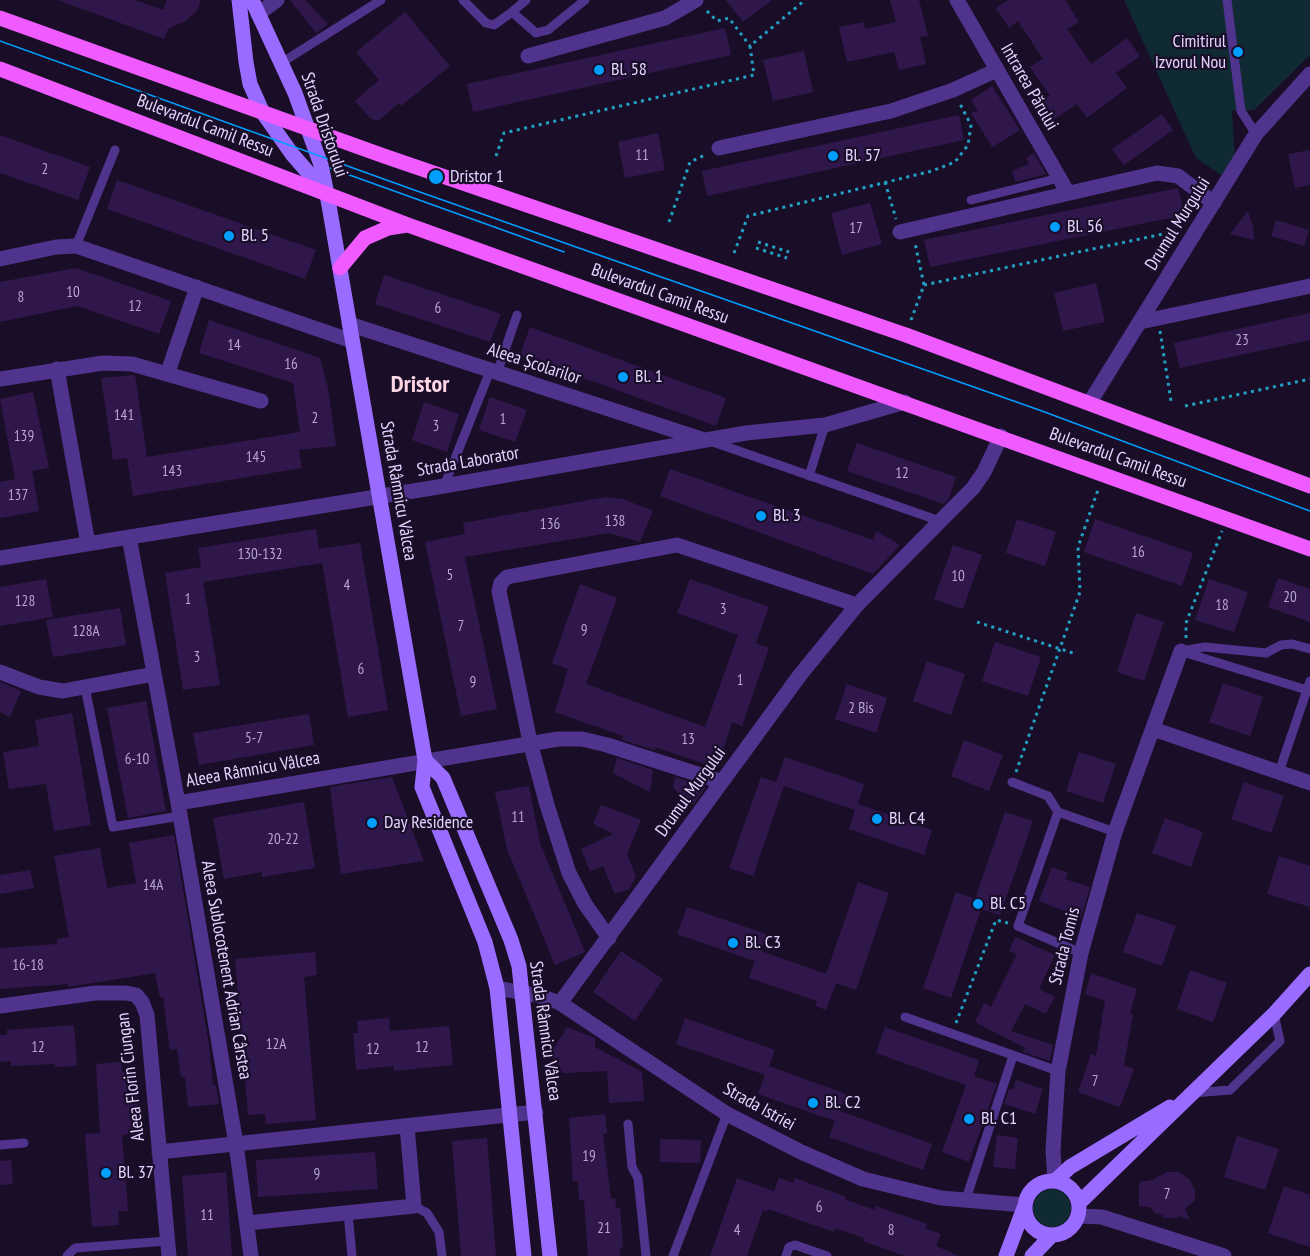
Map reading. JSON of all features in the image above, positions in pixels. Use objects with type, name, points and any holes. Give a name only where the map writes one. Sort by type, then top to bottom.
[{"type":"main road","name":"Bulevardul Camil Ressu","points":[[0,18],[308,129],[906,335],[1310,486]]},
{"type":"main road","name":"Bulevardul Camil Ressu","points":[[0,69],[408,225],[1001,436],[1310,549]]},
{"type":"main road","points":[[340,268],[365,238],[388,228],[408,225]]},
{"type":"street","name":"Strada Dristorului","points":[[239,0],[250,84],[263,113],[292,154],[327,194]]},
{"type":"street","points":[[255,7],[277,0]]},
{"type":"street","points":[[528,56],[665,18],[696,0]]},
{"type":"street","name":"Intrarea Părului","points":[[957,0],[1068,194]]},
{"type":"street","name":"Strada Dristorului","points":[[255,7],[308,129],[321,165],[327,194]]},
{"type":"street","points":[[719,148],[891,111],[953,90],[997,70]]},
{"type":"street","name":"Drumul Murgului","points":[[1090,402],[1256,134],[1310,74]]},
{"type":"street","points":[[906,231],[1167,173],[1178,176],[1214,203]]},
{"type":"street","name":"Strada Râmnicu Vâlcea","points":[[327,194],[425,760],[422,787],[485,942],[497,988],[524,1256]]},
{"type":"street","points":[[0,258],[56,247],[76,246],[352,341]]},
{"type":"street","points":[[1140,322],[1310,286]]},
{"type":"street","points":[[168,372],[197,287]]},
{"type":"street","name":"Aleea Școlarilor","points":[[349,324],[707,441]]},
{"type":"street","points":[[0,379],[103,363],[132,364],[168,372],[261,401]]},
{"type":"street","points":[[57,369],[88,544]]},
{"type":"street","name":"Strada Laborator","points":[[0,558],[379,497],[763,430],[825,425],[905,402]]},
{"type":"street","name":"Drumul Murgului","points":[[560,1003],[800,675],[857,605],[977,483],[1001,436]]},
{"type":"street","name":"Aleea Râmnicu Vâlcea","points":[[129,537],[179,809],[425,760],[530,742],[582,739],[722,782]]},
{"type":"street","points":[[609,938],[585,904],[569,873],[547,805],[530,742],[499,591],[501,583],[507,577],[677,545],[857,605]]},
{"type":"street","name":"Strada Tomis","points":[[1055,1181],[1053,1151],[1058,1071],[1081,953],[1115,832],[1184,646]]},
{"type":"street","points":[[0,672],[51,691],[154,674]]},
{"type":"street","points":[[1153,729],[1310,783]]},
{"type":"street","name":"Strada Râmnicu Vâlcea","points":[[425,760],[443,778],[511,940],[523,992],[550,1256]]},
{"type":"street","name":"Aleea Sublocotenent Adrian Cârstea","points":[[179,809],[236,1144],[251,1256]]},
{"type":"street","points":[[1032,1256],[1051,1236],[1066,1232],[1074,1225],[1078,1210],[1274,1014],[1310,974]]},
{"type":"street","name":"Strada Istriei","points":[[497,988],[523,992],[560,1003],[727,1114],[801,1152],[862,1179],[898,1190],[965,1202],[1024,1207]]},
{"type":"street","name":"Aleea Florin Ciungan","points":[[0,1006],[95,993],[136,995],[147,1015],[168,1249]]},
{"type":"street","points":[[1055,1181],[1070,1167],[1193,1093]]},
{"type":"street","points":[[159,1152],[536,1112]]},
{"type":"street","points":[[247,1223],[414,1206],[407,1126]]},
{"type":"street","points":[[1006,1256],[1027,1195],[1035,1187],[1044,1182],[1055,1181],[1070,1188],[1078,1210]]},
{"type":"street","points":[[1024,1207],[1025,1217],[1035,1230],[1051,1236]]},
{"type":"street","points":[[1078,1210],[1224,1256]]},
{"type":"lane","points":[[281,63],[381,0]]},
{"type":"lane","points":[[463,0],[486,24],[494,25],[526,0]]},
{"type":"lane","points":[[512,12],[536,33],[548,30],[585,0]]},
{"type":"lane","points":[[1227,0],[1241,111],[1256,134]]},
{"type":"lane","points":[[76,246],[115,150]]},
{"type":"lane","points":[[971,200],[1059,178]]},
{"type":"lane","points":[[444,486],[517,315]]},
{"type":"lane","points":[[809,476],[825,425]]},
{"type":"lane","points":[[707,441],[940,521]]},
{"type":"lane","points":[[1184,646],[1266,653],[1281,645],[1292,644],[1310,649]]},
{"type":"lane","points":[[1184,646],[1309,685],[1279,772]]},
{"type":"lane","points":[[85,687],[113,827],[179,809]]},
{"type":"lane","points":[[1012,782],[1048,795],[1058,812],[1115,832]]},
{"type":"lane","points":[[1058,812],[1018,926],[1081,953]]},
{"type":"lane","points":[[1193,1093],[1230,1090],[1280,1041],[1274,1014]]},
{"type":"lane","points":[[905,1017],[1058,1071]]},
{"type":"lane","points":[[965,1202],[1013,1056]]},
{"type":"lane","points":[[673,1256],[727,1114]]},
{"type":"lane","points":[[628,1124],[632,1167],[638,1178],[646,1256]]},
{"type":"lane","points":[[0,1145],[24,1143]]},
{"type":"lane","points":[[414,1206],[427,1213],[439,1232],[442,1256]]},
{"type":"lane","points":[[348,1213],[352,1256]]},
{"type":"lane","points":[[786,1256],[789,1247],[795,1245],[826,1256]]},
{"type":"lane","points":[[67,1256],[75,1248],[168,1249]]},
{"type":"path","points":[[496,156],[504,133],[754,75],[750,46],[729,18],[717,21],[696,0]]},
{"type":"path","points":[[750,46],[805,0]]},
{"type":"path","points":[[735,253],[748,216],[932,171],[955,162],[968,145],[971,125],[953,90]]},
{"type":"path","points":[[669,222],[690,162]]},
{"type":"path","points":[[885,182],[906,231],[924,285],[906,335]]},
{"type":"path","points":[[924,285],[1200,226]]},
{"type":"path","points":[[758,242],[789,252]]},
{"type":"path","points":[[756,248],[787,258]]},
{"type":"path","points":[[1158,318],[1171,401]]},
{"type":"path","points":[[1185,406],[1310,379]]},
{"type":"path","points":[[1012,782],[1080,592],[1078,546],[1105,474]]},
{"type":"path","points":[[1184,646],[1186,623],[1227,519]]},
{"type":"path","points":[[977,622],[1073,653]]},
{"type":"path","points":[[951,1034],[996,920],[1018,926]]},
{"type":"shaded area","points":[[1124,0],[1310,0],[1310,55],[1254,110],[1232,111],[1235,159],[1223,176],[1196,158]]},
{"type":"shaded area","points":[[1052,1189],[1066,1194],[1071,1208],[1066,1222],[1052,1227],[1038,1222],[1033,1208],[1038,1194]]},
{"type":"building","points":[[58,0],[135,0],[163,10],[167,0],[201,0],[197,11],[185,21],[168,29],[164,39]]},
{"type":"building","points":[[290,0],[305,0],[328,24],[316,33]]},
{"type":"building","points":[[726,0],[772,0],[743,22]]},
{"type":"building","points":[[890,0],[919,0],[928,36],[920,37],[926,64],[899,70],[894,52],[847,62],[839,27],[864,22],[865,29],[896,22]]},
{"type":"building","points":[[1008,0],[1065,0],[1079,22],[1067,29],[1091,64],[1127,38],[1140,56],[1116,73],[1127,88],[1087,118],[1077,104],[1053,120],[1041,102],[1050,96],[1030,67],[1043,59],[1018,21],[1009,28],[996,8]]},
{"type":"building","points":[[405,12],[450,66],[401,106],[399,103],[378,121],[370,118],[355,101],[379,80],[356,52]]},
{"type":"building","name":"Bl. 58","points":[[725,28],[731,55],[473,112],[467,84]]},
{"type":"building","points":[[804,51],[813,92],[773,101],[763,60]]},
{"type":"building","points":[[992,86],[1020,130],[992,147],[971,113],[978,111],[971,100]]},
{"type":"building","points":[[1162,114],[1173,130],[1124,165],[1112,149]]},
{"type":"building","name":"Bl. 57","points":[[959,115],[964,140],[707,196],[702,171]]},
{"type":"building","points":[[658,133],[665,170],[625,178],[618,142]]},
{"type":"building","points":[[0,135],[90,167],[78,200],[0,173]]},
{"type":"building","points":[[1310,150],[1310,185],[1295,188],[1288,154]]},
{"type":"building","points":[[1034,153],[1046,174],[1015,182],[1012,171],[1029,164],[1026,158]]},
{"type":"building","name":"Bl. 5","points":[[117,180],[316,250],[305,279],[107,209]]},
{"type":"building","name":"Bl. 56","points":[[1178,188],[1185,215],[930,267],[924,240]]},
{"type":"building","points":[[870,203],[882,244],[842,255],[831,213]]},
{"type":"building","points":[[1248,211],[1253,227],[1254,240],[1230,234]]},
{"type":"building","points":[[1276,220],[1309,230],[1304,246],[1271,236]]},
{"type":"building","points":[[76,268],[171,301],[159,334],[77,306],[0,322],[0,282]]},
{"type":"building","points":[[384,275],[501,314],[490,342],[375,304]]},
{"type":"building","points":[[1096,283],[1105,322],[1063,331],[1054,293]]},
{"type":"building","points":[[1310,313],[1310,340],[1180,368],[1174,343]]},
{"type":"building","points":[[209,320],[320,358],[328,388],[336,446],[299,450],[302,468],[133,496],[127,458],[113,460],[101,378],[135,375],[147,457],[300,432],[293,383],[199,353]]},
{"type":"building","name":"Bl. 1","points":[[530,327],[726,398],[716,426],[520,355]]},
{"type":"building","points":[[33,392],[49,468],[32,471],[39,511],[0,518],[0,482],[15,479],[0,399]]},
{"type":"building","points":[[490,397],[527,410],[515,442],[479,430]]},
{"type":"building","points":[[424,402],[459,414],[447,452],[412,440]]},
{"type":"building","points":[[857,443],[956,477],[949,499],[944,504],[847,471]]},
{"type":"building","name":"Bl. 3","points":[[670,469],[873,540],[876,531],[900,545],[873,574],[660,496]]},
{"type":"building","points":[[606,497],[623,499],[653,511],[640,542],[609,533],[465,557],[497,709],[461,716],[425,542],[465,534],[463,523]]},
{"type":"building","points":[[1017,519],[1056,532],[1045,566],[1006,553]]},
{"type":"building","points":[[1095,519],[1193,553],[1182,586],[1084,552]]},
{"type":"building","points":[[316,529],[319,549],[360,543],[388,710],[348,717],[322,563],[203,582],[220,685],[183,690],[165,573],[201,567],[198,548]]},
{"type":"building","points":[[953,545],[982,555],[963,609],[934,599]]},
{"type":"building","points":[[1278,578],[1310,589],[1310,622],[1268,607]]},
{"type":"building","points":[[46,579],[53,617],[0,626],[0,587]]},
{"type":"building","points":[[690,579],[769,607],[756,643],[769,648],[742,726],[732,722],[717,768],[655,747],[655,750],[622,740],[623,736],[555,712],[568,669],[552,663],[580,584],[617,598],[586,684],[705,727],[738,635],[677,613]]},
{"type":"building","points":[[1209,579],[1248,592],[1234,632],[1195,620]]},
{"type":"building","points":[[120,608],[126,645],[53,657],[46,620]]},
{"type":"building","points":[[1136,613],[1164,622],[1144,681],[1117,672]]},
{"type":"building","points":[[995,642],[1041,657],[1028,696],[982,681]]},
{"type":"building","points":[[927,661],[965,674],[951,715],[913,701]]},
{"type":"building","points":[[0,682],[21,691],[10,717],[0,712]]},
{"type":"building","points":[[1223,683],[1263,697],[1250,736],[1209,722]]},
{"type":"building","points":[[847,684],[887,698],[876,733],[835,719]]},
{"type":"building","points":[[146,701],[166,811],[128,818],[107,708]]},
{"type":"building","points":[[72,713],[91,825],[54,831],[46,784],[9,789],[3,752],[39,746],[35,720]]},
{"type":"building","points":[[309,714],[314,745],[199,765],[193,733]]},
{"type":"building","points":[[964,740],[1003,755],[989,791],[951,776]]},
{"type":"building","points":[[1079,752],[1116,764],[1103,803],[1066,791]]},
{"type":"building","name":"Bl. C4","points":[[785,757],[864,784],[858,804],[932,830],[924,855],[849,829],[855,810],[784,786],[753,876],[729,868],[761,777],[776,782]]},
{"type":"building","points":[[617,758],[653,770],[650,792],[613,773]]},
{"type":"building","name":"Day Residence","points":[[392,777],[424,861],[341,874],[330,787]]},
{"type":"building","points":[[675,777],[706,787],[693,805],[673,788]]},
{"type":"building","points":[[1244,782],[1284,796],[1271,833],[1231,819]]},
{"type":"building","points":[[529,786],[540,843],[585,952],[555,965],[507,849],[495,792]]},
{"type":"building","points":[[304,802],[315,868],[262,877],[262,872],[224,879],[213,818]]},
{"type":"building","points":[[601,805],[641,820],[627,854],[636,877],[629,889],[615,894],[603,866],[590,871],[581,849],[613,834],[593,824]]},
{"type":"building","name":"Bl. C5","points":[[1005,812],[1033,821],[1000,915],[981,909],[951,998],[923,988],[956,892],[975,899]]},
{"type":"building","points":[[1165,818],[1203,832],[1191,867],[1152,853]]},
{"type":"building","points":[[174,835],[209,1045],[213,1085],[216,1085],[219,1104],[188,1107],[185,1077],[181,1077],[177,1049],[170,1050],[163,997],[160,998],[155,973],[68,987],[68,984],[0,989],[0,948],[57,944],[57,939],[69,937],[54,856],[100,848],[107,888],[136,883],[129,843]]},
{"type":"building","points":[[1279,856],[1310,866],[1310,907],[1267,894]]},
{"type":"building","points":[[1052,867],[1068,873],[1065,879],[1090,887],[1081,918],[1039,901]]},
{"type":"building","points":[[30,870],[34,888],[0,894],[0,875]]},
{"type":"building","name":"Bl. C3","points":[[858,882],[889,893],[856,990],[836,983],[826,1010],[815,1006],[817,1001],[749,978],[755,961],[677,934],[687,907],[766,934],[761,951],[826,974]]},
{"type":"building","points":[[1137,913],[1176,926],[1162,966],[1123,952]]},
{"type":"building","points":[[1015,937],[1055,955],[1039,989],[1055,997],[1046,1014],[1025,1004],[1011,1031],[1053,1045],[1050,1061],[1023,1052],[1025,1048],[975,1022],[984,1003],[991,1007],[1017,954],[1009,951]]},
{"type":"building","points":[[621,951],[663,979],[635,1021],[593,992]]},
{"type":"building","points":[[315,952],[317,975],[304,977],[316,1120],[266,1124],[265,1114],[248,1115],[235,959]]},
{"type":"building","points":[[1190,970],[1227,983],[1213,1022],[1177,1009]]},
{"type":"building","points":[[1091,973],[1137,989],[1130,1014],[1133,1014],[1124,1065],[1134,1069],[1120,1107],[1078,1092],[1091,1054],[1096,1056],[1105,1001],[1085,994]]},
{"type":"building","points":[[389,1018],[390,1031],[449,1026],[453,1065],[394,1071],[393,1066],[356,1070],[353,1033],[358,1033],[357,1021]]},
{"type":"building","name":"Bl. C2","points":[[685,1018],[775,1050],[769,1066],[846,1094],[840,1111],[932,1144],[923,1170],[829,1137],[835,1121],[758,1094],[765,1075],[676,1044]]},
{"type":"building","points":[[74,1025],[77,1066],[55,1067],[55,1064],[11,1066],[11,1061],[0,1062],[0,1035],[7,1035],[7,1030]]},
{"type":"building","points":[[567,1027],[595,1038],[595,1047],[642,1072],[644,1101],[609,1103],[607,1071],[563,1073],[551,1053]]},
{"type":"building","name":"Bl. C1","points":[[885,1027],[979,1060],[974,1076],[997,1084],[969,1162],[942,1152],[966,1085],[876,1053]]},
{"type":"building","name":"Bl. 37","points":[[121,1062],[122,1072],[135,1071],[139,1133],[122,1135],[128,1211],[118,1211],[119,1225],[92,1227],[85,1134],[100,1133],[96,1064]]},
{"type":"building","points":[[1016,1080],[1043,1089],[1035,1114],[1004,1104],[1009,1089],[1013,1090]]},
{"type":"building","points":[[605,1114],[607,1133],[603,1134],[611,1199],[615,1198],[616,1208],[620,1207],[623,1247],[620,1248],[620,1256],[588,1256],[584,1200],[579,1200],[578,1181],[573,1182],[569,1118]]},
{"type":"building","points":[[997,1135],[1018,1138],[1015,1169],[993,1167]]},
{"type":"building","points":[[1237,1136],[1279,1149],[1265,1190],[1224,1177]]},
{"type":"building","points":[[487,1138],[496,1256],[461,1256],[452,1141]]},
{"type":"building","points":[[660,1139],[701,1140],[700,1163],[660,1162]]},
{"type":"building","points":[[375,1152],[378,1189],[258,1197],[256,1160]]},
{"type":"building","points":[[11,1160],[13,1184],[0,1185],[0,1161]]},
{"type":"building","points":[[226,1172],[232,1256],[188,1256],[182,1176]]},
{"type":"building","points":[[1167,1172],[1178,1172],[1189,1179],[1195,1190],[1195,1200],[1185,1209],[1190,1220],[1179,1216],[1163,1218],[1163,1215],[1155,1213],[1150,1207],[1139,1206],[1139,1182],[1152,1180]]},
{"type":"building","points":[[737,1178],[774,1191],[779,1178],[793,1183],[795,1178],[874,1210],[876,1206],[927,1224],[925,1228],[941,1234],[936,1246],[959,1256],[905,1256],[835,1228],[834,1232],[768,1209],[763,1210],[747,1256],[710,1256]]},
{"type":"building","points":[[1284,1186],[1310,1195],[1310,1247],[1268,1233]]},
{"type":"tram line","points":[[0,41],[417,191],[1042,411],[1310,511]]},
{"type":"tram line","points":[[330,168],[564,252]]},
{"type":"place","name":"Cimitirul Izvorul Nou","points":[[1238,52]]},
{"type":"place","name":"Bl. 58","points":[[599,70]]},
{"type":"place","name":"Bl. 57","points":[[833,156]]},
{"type":"place","name":"Dristor 1","points":[[436,177]]},
{"type":"place","name":"Bl. 56","points":[[1055,227]]},
{"type":"place","name":"Bl. 5","points":[[229,236]]},
{"type":"place","name":"Bl. 1","points":[[623,377]]},
{"type":"place","name":"Bl. 3","points":[[761,516]]},
{"type":"place","name":"Bl. C4","points":[[877,819]]},
{"type":"place","name":"Day Residence","points":[[372,823]]},
{"type":"place","name":"Bl. C5","points":[[978,904]]},
{"type":"place","name":"Bl. C3","points":[[733,943]]},
{"type":"place","name":"Bl. C2","points":[[813,1103]]},
{"type":"place","name":"Bl. C1","points":[[969,1119]]},
{"type":"place","name":"Bl. 37","points":[[106,1173]]},
{"type":"district","name":"Dristor","points":[[420,385]]}]
